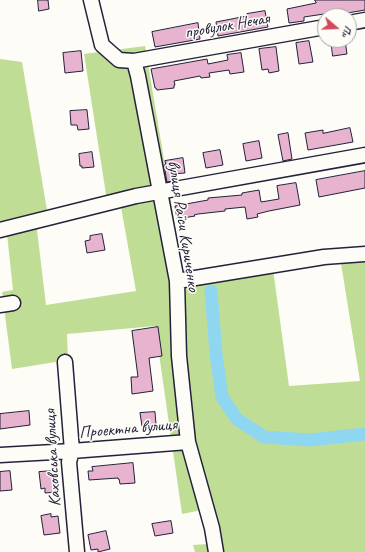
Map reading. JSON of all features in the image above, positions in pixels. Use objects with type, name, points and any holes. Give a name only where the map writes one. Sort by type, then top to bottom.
[{"type":"street","points":[[91,0],[102,45],[119,60],[134,60]]},
{"type":"street","name":"провулок Нечая","points":[[134,60],[317,28]]},
{"type":"street","name":"вулиця Раїси Кириченко","points":[[134,60],[161,192],[177,281],[179,356],[188,442],[212,528],[216,552]]},
{"type":"street","points":[[0,230],[136,196],[365,155]]},
{"type":"street","points":[[177,281],[324,257],[365,254]]},
{"type":"street","name":"Каховська вулиця","points":[[65,362],[72,451],[69,462],[78,552]]},
{"type":"street","name":"Проектна вулиця","points":[[0,455],[188,442]]},
{"type":"green space","points":[[145,46],[183,273],[272,262],[289,386],[360,381],[339,251],[365,246],[365,552],[195,552],[193,545],[208,544],[202,510],[182,514],[155,326],[67,334],[68,360],[12,369],[2,292],[13,290],[7,234],[0,235],[0,59],[22,62],[49,222],[37,230],[46,305],[136,291],[121,207],[108,207],[84,54]]},
{"type":"building","points":[[38,0],[48,0],[49,9],[39,11]]},
{"type":"building","points":[[315,0],[365,0],[365,10],[357,11],[357,8],[317,8],[317,15],[304,17],[304,21],[289,23],[287,9],[316,3]]},
{"type":"building","points":[[265,11],[268,27],[218,36],[216,22]]},
{"type":"building","points":[[198,23],[200,39],[155,47],[152,32]]},
{"type":"building","points":[[309,41],[313,62],[299,64],[296,43]]},
{"type":"building","points":[[276,47],[279,71],[269,73],[268,69],[262,70],[259,49]]},
{"type":"building","points":[[332,48],[346,48],[347,54],[333,56]]},
{"type":"building","points":[[81,51],[83,71],[65,73],[63,53]]},
{"type":"building","points":[[241,53],[244,72],[230,74],[229,70],[209,73],[210,77],[201,78],[200,76],[174,81],[174,88],[157,90],[155,88],[151,69],[207,59],[208,64],[228,60],[227,55]]},
{"type":"building","points":[[87,110],[89,129],[78,130],[77,125],[71,125],[70,111]]},
{"type":"building","points":[[350,128],[353,142],[308,150],[305,133],[323,130],[323,133]]},
{"type":"building","points":[[288,133],[292,159],[283,161],[278,135]]},
{"type":"building","points":[[259,141],[262,158],[246,161],[243,144]]},
{"type":"building","points":[[220,150],[223,165],[206,168],[203,153]]},
{"type":"building","points":[[92,152],[94,167],[82,168],[82,166],[80,166],[79,154]]},
{"type":"building","points":[[183,158],[185,173],[171,174],[172,181],[167,182],[164,165],[166,165],[165,161]]},
{"type":"building","points":[[365,171],[365,188],[319,197],[316,180]]},
{"type":"building","points":[[296,183],[300,205],[257,214],[258,217],[247,219],[245,207],[225,209],[225,211],[198,214],[194,215],[195,216],[177,219],[175,206],[208,200],[208,198],[242,195],[242,193],[259,190],[261,202],[279,199],[277,186]]},
{"type":"building","points":[[102,234],[105,250],[87,253],[85,241],[90,240],[90,236]]},
{"type":"building","points":[[158,327],[162,356],[149,358],[153,391],[132,394],[131,377],[138,377],[132,331]]},
{"type":"building","points":[[29,411],[30,425],[0,429],[0,414]]},
{"type":"building","points":[[155,412],[156,424],[142,426],[140,413]]},
{"type":"building","points":[[133,463],[135,483],[120,484],[118,478],[89,480],[88,471],[93,471],[92,467]]},
{"type":"building","points":[[10,471],[12,490],[0,491],[0,472]]},
{"type":"building","points":[[54,471],[56,492],[45,493],[45,488],[41,489],[39,472]]},
{"type":"building","points":[[51,514],[51,517],[58,516],[60,533],[44,535],[41,516]]},
{"type":"building","points":[[171,521],[173,533],[155,536],[152,524]]},
{"type":"building","points":[[106,531],[110,549],[98,552],[98,549],[91,550],[88,535]]},
{"type":"waterway","points":[[211,291],[216,354],[222,397],[237,419],[264,437],[310,440],[365,434]]}]
